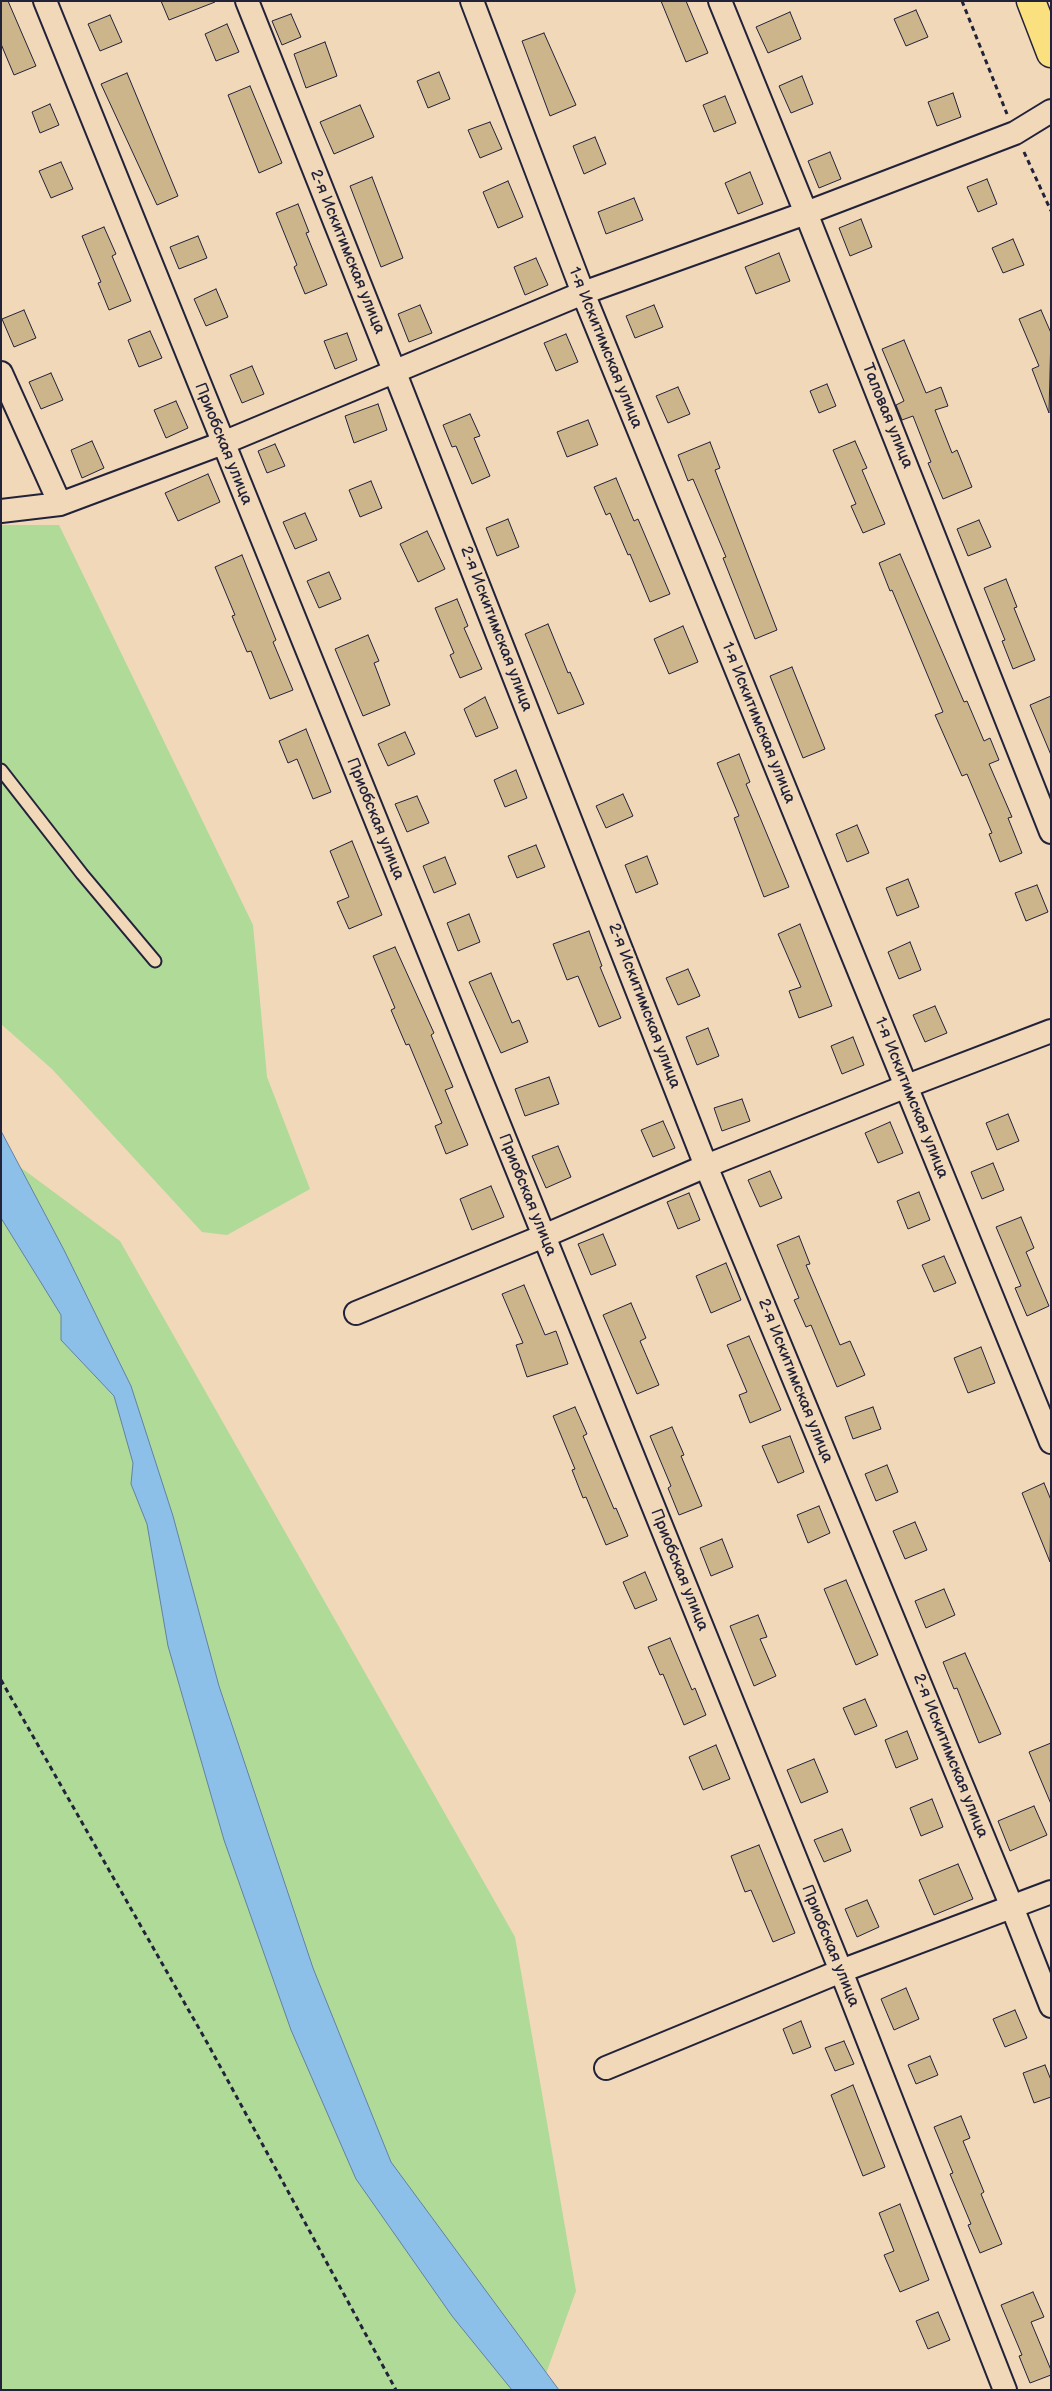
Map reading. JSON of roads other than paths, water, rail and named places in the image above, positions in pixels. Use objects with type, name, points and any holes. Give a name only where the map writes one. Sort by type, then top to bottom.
[{"type":"highway","points":[[1031,1],[1051,52]]},
{"type":"street","name":"Приобская улица","points":[[45,1],[841,1971],[1005,2390]]},
{"type":"street","name":"2-я Искитимская улица","points":[[246,1],[395,373],[706,1166],[1012,1907],[1051,2006]]},
{"type":"street","name":"1-я Искитимская улица","points":[[472,1],[583,293],[1051,1442]]},
{"type":"street","name":"Таловая улица","points":[[720,1],[1051,832]]},
{"type":"street","points":[[1,511],[12,512],[60,504],[223,443],[395,373],[583,293],[806,213],[1015,133],[1051,111]]},
{"type":"street","points":[[1,372],[60,504]]},
{"type":"street","points":[[356,1313],[544,1236],[706,1166],[906,1086],[1051,1031]]},
{"type":"street","points":[[606,2068],[841,1971],[1051,1892]]},
{"type":"lane","points":[[1,770],[82,874],[156,961]]},
{"type":"water","points":[[1,1131],[64,1250],[131,1386],[173,1516],[219,1686],[313,1968],[391,2162],[559,2390],[512,2390],[452,2316],[356,2179],[291,2030],[224,1840],[168,1646],[147,1524],[131,1484],[133,1463],[114,1396],[61,1340],[61,1315],[1,1218]]}]
